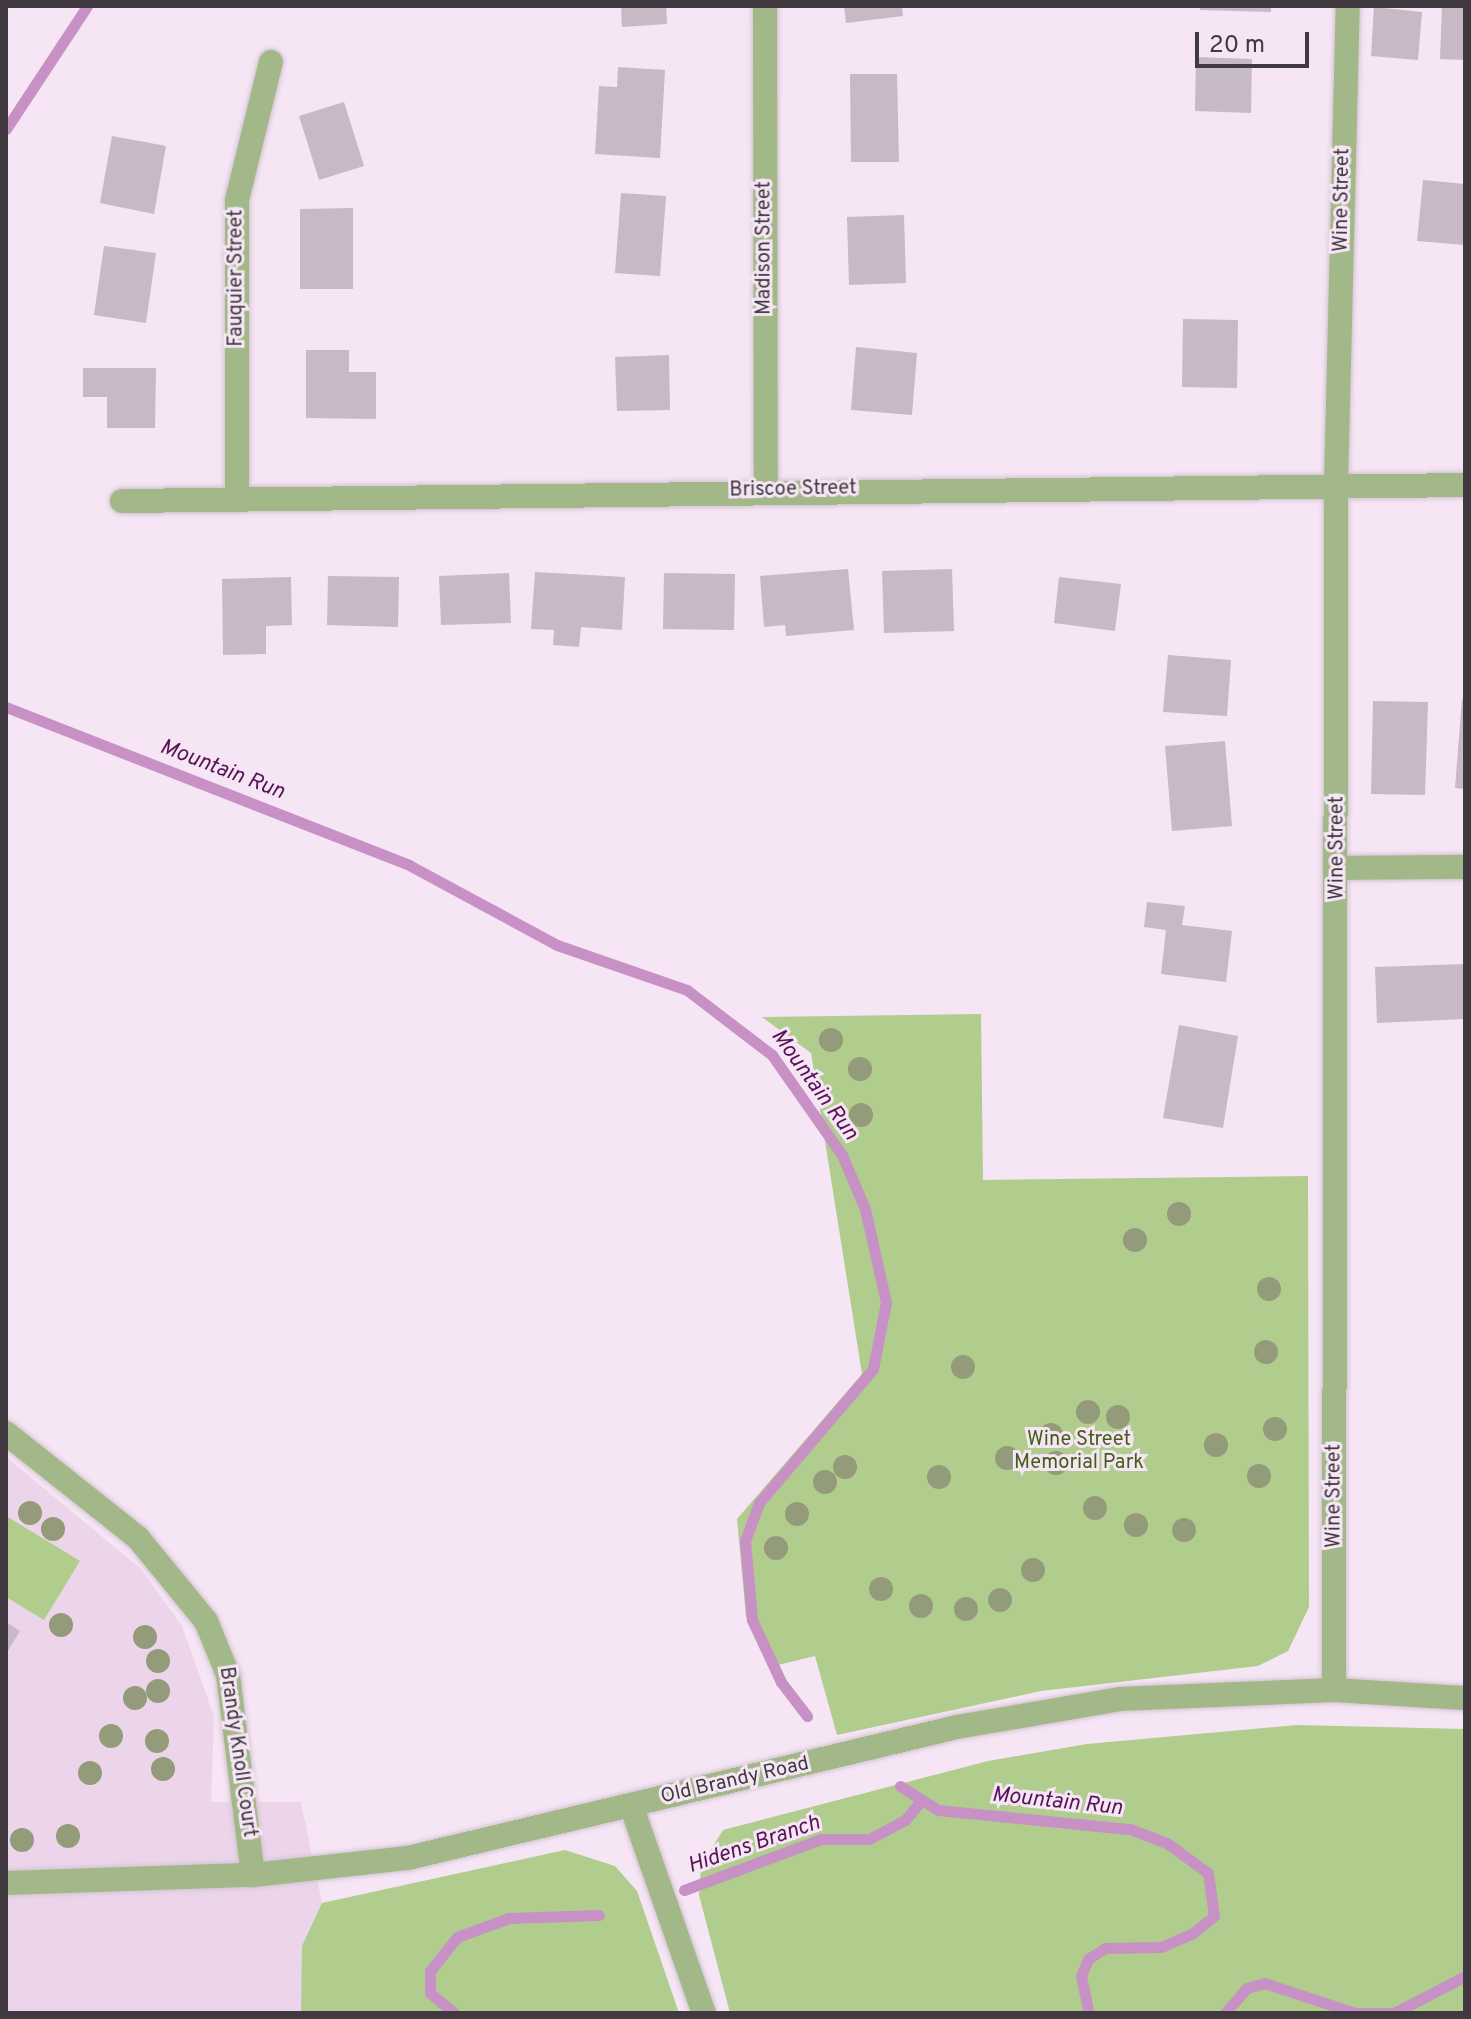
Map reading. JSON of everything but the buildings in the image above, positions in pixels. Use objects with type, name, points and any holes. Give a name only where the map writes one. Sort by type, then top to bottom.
[{"type":"street","name":"Madison Street","points":[[765,6],[766,490]]},
{"type":"street","name":"Wine Street","points":[[1334,1690],[1339,868],[1336,485],[1348,6]]},
{"type":"street","name":"Fauquier Street","points":[[237,497],[237,200],[271,62]]},
{"type":"street","name":"Briscoe Street","points":[[122,501],[766,490],[1465,485]]},
{"type":"street","points":[[1339,868],[1465,867]]},
{"type":"street","name":"Brandy Knoll Court","points":[[6,1433],[138,1538],[206,1621],[228,1675],[253,1875]]},
{"type":"street","name":"Old Brandy Road","points":[[6,1883],[253,1875],[408,1858],[1036,1711],[1206,1693],[1334,1690],[1465,1698]]},
{"type":"street","points":[[631,1805],[704,2013]]},
{"type":"shaded area","points":[[6,1457],[141,1569],[182,1626],[214,1716],[211,1802],[301,1802],[322,1903],[303,2013],[6,2013]]},
{"type":"green space","name":"Wine Street Memorial Park","points":[[981,1014],[983,1180],[1308,1176],[1309,1607],[1288,1651],[1258,1666],[1041,1691],[837,1735],[815,1656],[778,1665],[746,1617],[737,1519],[862,1374],[811,1053],[762,1017]]},
{"type":"green space","points":[[6,1516],[80,1561],[44,1620],[6,1597]]},
{"type":"green space","points":[[1297,1725],[1465,1729],[1465,2013],[730,2013],[699,1895],[701,1866],[723,1830],[988,1761],[1087,1744]]},
{"type":"green space","points":[[565,1850],[615,1866],[637,1891],[679,2013],[301,2013],[302,1946],[322,1903]]},
{"type":"waterway","name":"Mountain Run","points":[[6,129],[87,6]]},
{"type":"waterway","name":"Mountain Run","points":[[6,707],[409,865],[557,945],[687,990],[772,1055],[842,1155],[865,1209],[886,1302],[873,1369],[759,1503],[745,1541],[752,1620],[781,1682],[807,1716]]},
{"type":"waterway","name":"Mountain Run","points":[[900,1786],[938,1810],[1130,1829],[1167,1843],[1208,1873],[1214,1916],[1193,1933],[1162,1947],[1105,1948],[1088,1959],[1081,1976],[1089,2013]]},
{"type":"waterway","name":"Hidens Branch","points":[[684,1890],[821,1839],[869,1839],[905,1820],[921,1801]]},
{"type":"waterway","name":"Hidens Branch","points":[[454,2013],[430,1993],[430,1971],[457,1937],[509,1918],[599,1915]]},
{"type":"waterway","name":"Mountain Run","points":[[1225,2013],[1247,1988],[1264,1983],[1356,2013],[1394,2013],[1465,1976]]}]
